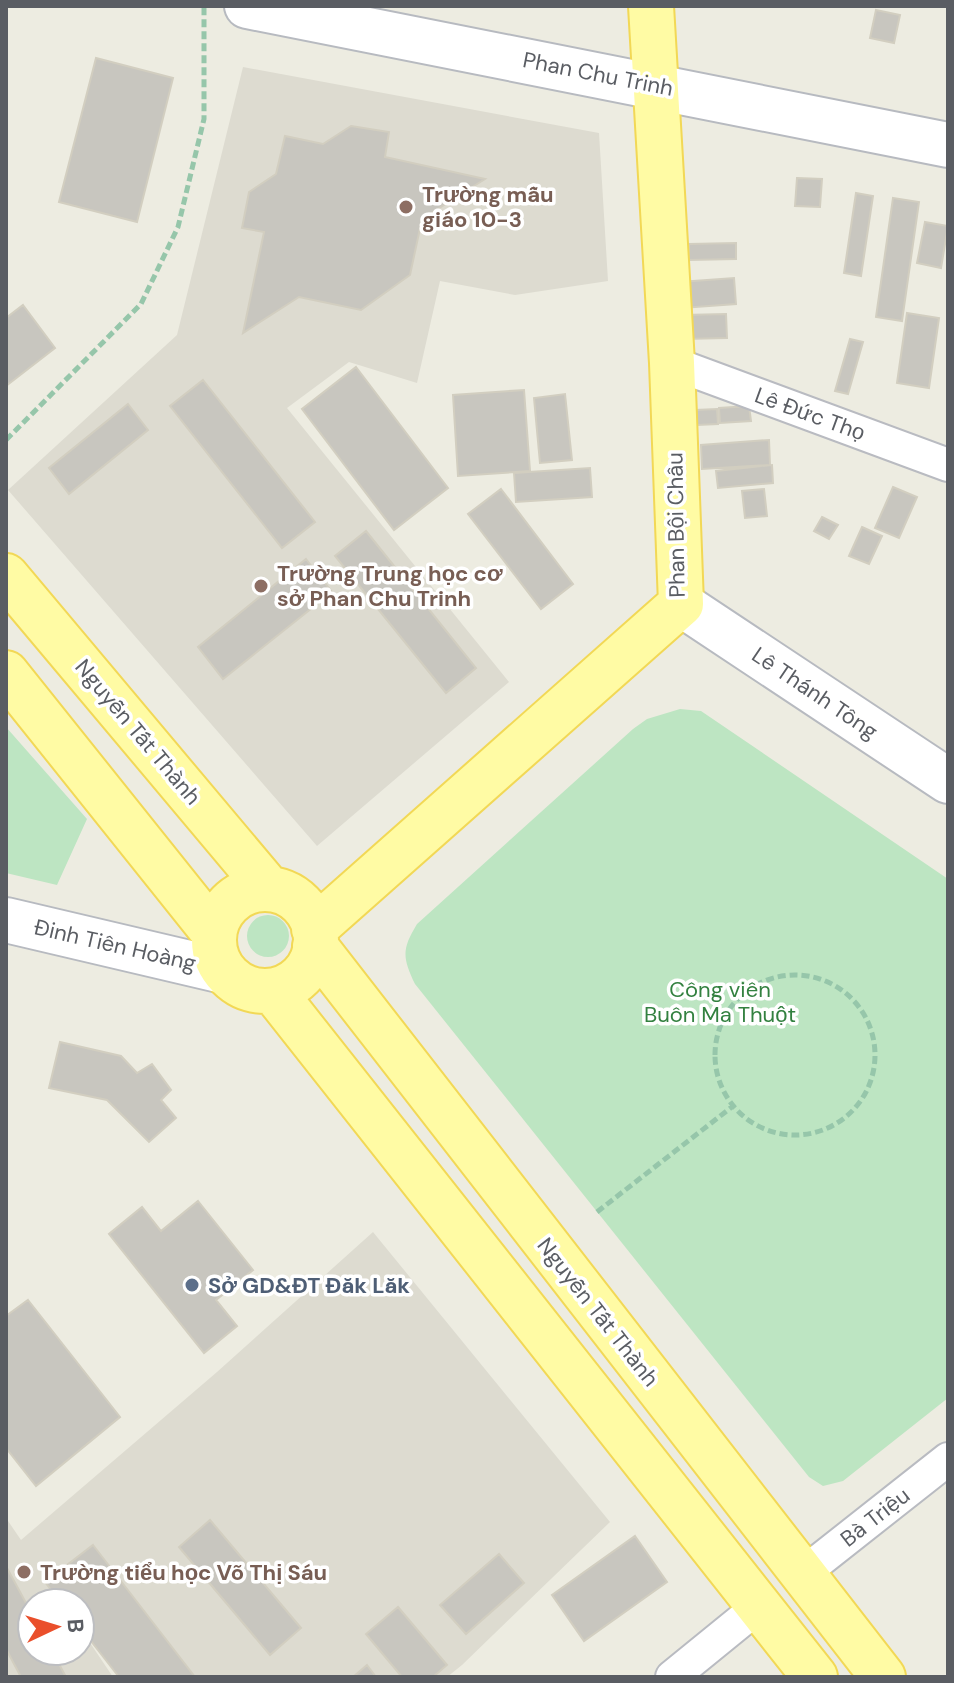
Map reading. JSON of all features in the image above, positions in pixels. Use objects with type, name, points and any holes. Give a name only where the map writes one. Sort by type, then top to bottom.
[{"type":"main road","name":"Phan Chu Trinh","points":[[247,6],[948,145]]},
{"type":"main road","name":"Phan Bội Châu","points":[[315,938],[681,604],[672,363],[651,6]]},
{"type":"main road","name":"Nguyễn Tất Thành","points":[[6,576],[269,889]]},
{"type":"main road","name":"Lê Thánh Tông","points":[[681,604],[948,781]]},
{"type":"main road","points":[[6,673],[245,988],[273,991],[289,986],[303,974],[312,960],[315,938],[308,914],[297,901],[269,889],[246,893],[225,908],[219,952]]},
{"type":"main road","name":"Đinh Tiên Hoàng","points":[[6,920],[219,952]]},
{"type":"main road","name":"Nguyễn Tất Thành","points":[[315,938],[801,1575],[883,1677]]},
{"type":"main road","points":[[273,991],[815,1677]]},
{"type":"main road","points":[[758,1607],[801,1575]]},
{"type":"street","name":"Lê Đức Thọ","points":[[672,363],[948,465]]},
{"type":"street","name":"Bà Triệu","points":[[801,1575],[948,1459]]},
{"type":"street","points":[[672,1677],[758,1607]]},
{"type":"path","points":[[6,440],[141,304],[178,227],[204,119],[204,6]]},
{"type":"path","points":[[780,974],[820,976],[857,1000],[876,1039],[871,1088],[839,1126],[785,1138],[748,1124],[733,1106],[721,1092],[714,1040],[734,1000],[780,974]]},
{"type":"path","points":[[597,1212],[733,1106]]},
{"type":"shaded area","points":[[243,67],[599,133],[608,281],[515,295],[440,281],[417,383],[349,362],[287,408],[509,682],[317,846],[8,490],[177,335]]},
{"type":"shaded area","points":[[373,1232],[610,1522],[447,1677],[122,1677],[96,1631],[96,1587],[55,1587],[36,1562],[52,1587],[16,1587],[16,1667],[96,1667],[96,1652],[113,1677],[6,1677],[6,1518],[21,1540],[217,1372]]},
{"type":"green space","name":"Công viên Buôn Ma Thuột","points":[[680,709],[701,711],[948,879],[948,1398],[843,1481],[823,1486],[809,1477],[415,984],[406,960],[406,947],[417,924],[633,729],[647,719]]},
{"type":"green space","points":[[6,727],[87,819],[57,885],[6,873]]},
{"type":"green space","points":[[268,915],[283,921],[289,936],[283,951],[268,957],[253,951],[247,936],[253,921]]},
{"type":"building","points":[[876,10],[900,15],[894,43],[870,38]]},
{"type":"building","points":[[96,58],[173,78],[137,222],[59,202]]},
{"type":"building","points":[[351,126],[389,132],[385,157],[485,179],[422,219],[410,275],[361,310],[299,297],[243,333],[264,232],[242,228],[249,192],[276,174],[285,136],[323,144]]},
{"type":"building","points":[[797,178],[822,179],[820,207],[795,206]]},
{"type":"building","points":[[856,193],[873,196],[861,276],[844,273]]},
{"type":"building","points":[[893,198],[919,202],[902,321],[876,317]]},
{"type":"building","points":[[925,222],[948,226],[941,268],[917,263]]},
{"type":"building","points":[[736,243],[736,259],[689,260],[689,244]]},
{"type":"building","points":[[734,278],[736,304],[682,308],[680,282]]},
{"type":"building","points":[[23,305],[55,348],[6,386],[6,318]]},
{"type":"building","points":[[907,313],[939,318],[929,388],[897,383]]},
{"type":"building","points":[[726,314],[727,338],[683,339],[683,315]]},
{"type":"building","points":[[850,339],[863,342],[848,394],[835,391]]},
{"type":"building","points":[[356,367],[448,488],[394,530],[302,409]]},
{"type":"building","points":[[203,380],[315,522],[282,548],[170,406]]},
{"type":"building","points":[[524,390],[530,471],[458,476],[453,395]]},
{"type":"building","points":[[565,394],[572,460],[540,463],[534,398]]},
{"type":"building","points":[[128,404],[148,430],[69,494],[49,468]]},
{"type":"building","points":[[749,406],[751,421],[720,423],[719,408]]},
{"type":"building","points":[[717,409],[718,424],[697,425],[696,410]]},
{"type":"building","points":[[769,440],[770,465],[702,469],[701,445]]},
{"type":"building","points":[[772,465],[773,483],[718,488],[716,471]]},
{"type":"building","points":[[590,468],[592,497],[516,502],[514,473]]},
{"type":"building","points":[[893,487],[917,497],[899,538],[875,528]]},
{"type":"building","points":[[501,489],[573,584],[541,609],[468,514]]},
{"type":"building","points":[[764,489],[767,516],[745,518],[742,491]]},
{"type":"building","points":[[822,517],[838,525],[829,539],[814,531]]},
{"type":"building","points":[[862,527],[882,536],[869,564],[849,556]]},
{"type":"building","points":[[366,531],[476,668],[446,693],[335,556]]},
{"type":"building","points":[[306,559],[332,592],[223,679],[198,647]]},
{"type":"building","points":[[60,1042],[121,1056],[137,1073],[152,1064],[171,1090],[161,1100],[176,1118],[149,1142],[107,1100],[49,1088]]},
{"type":"building","name":"Sở GD&ĐT Đăk Lăk","points":[[198,1201],[253,1270],[216,1300],[237,1326],[204,1353],[109,1234],[142,1207],[161,1231]]},
{"type":"building","points":[[28,1300],[120,1417],[36,1486],[6,1448],[6,1316]]},
{"type":"building","points":[[210,1520],[301,1628],[270,1655],[179,1547]]},
{"type":"building","points":[[635,1536],[667,1582],[584,1641],[552,1595]]},
{"type":"building","points":[[93,1545],[195,1677],[119,1677],[96,1648],[96,1587],[49,1587],[45,1582]]},
{"type":"building","points":[[499,1554],[524,1583],[466,1634],[440,1605]]},
{"type":"building","points":[[7,1568],[17,1587],[16,1667],[61,1667],[66,1677],[21,1677],[6,1649]]},
{"type":"building","points":[[398,1607],[447,1665],[433,1677],[402,1677],[366,1634]]},
{"type":"building","points":[[367,1665],[376,1677],[353,1677]]},
{"type":"place","name":"Trường mẫu giáo 10-3","points":[[406,207]]},
{"type":"place","name":"Trường Trung học cơ sở Phan Chu Trinh","points":[[261,586]]},
{"type":"place","name":"Sở GD&ĐT Đăk Lăk","points":[[192,1285]]},
{"type":"place","name":"Trường tiểu học Võ Thị Sáu","points":[[24,1572]]}]
